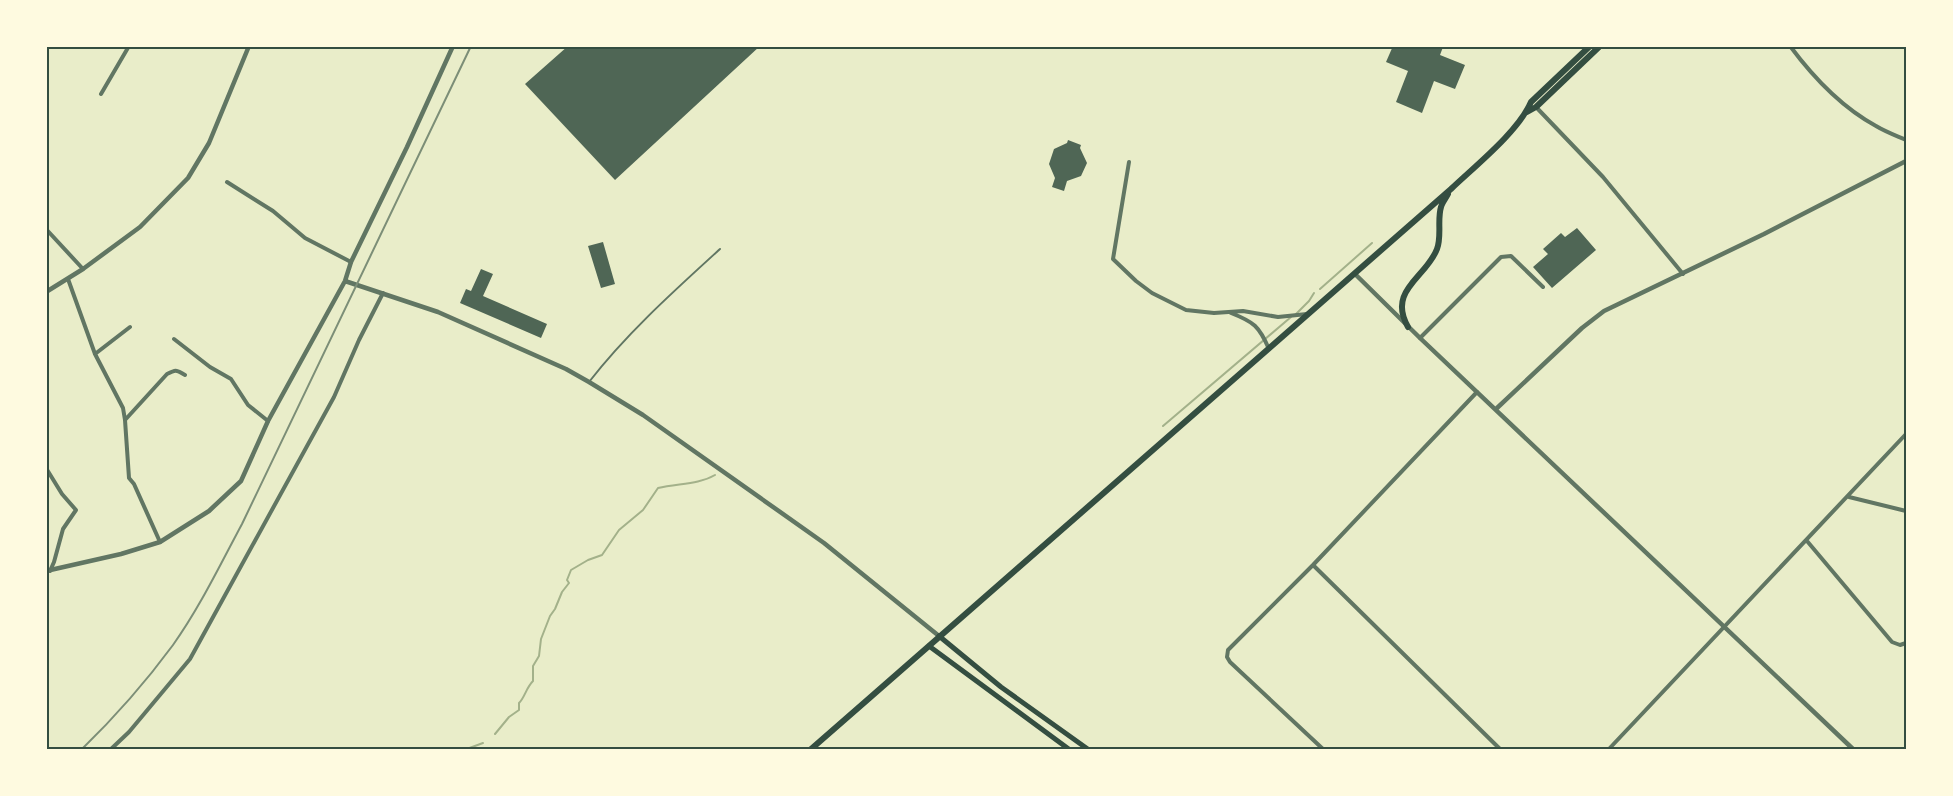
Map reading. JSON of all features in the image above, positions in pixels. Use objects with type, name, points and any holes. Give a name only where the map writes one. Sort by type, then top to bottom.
[{"type":"highway","points":[[810,750],[939,636],[1015,573],[1451,189],[1493,150],[1590,46]]},
{"type":"highway","points":[[1533,105],[1600,46]]},
{"type":"highway","points":[[1408,327],[1402,315],[1403,298],[1436,251],[1439,238],[1440,207],[1451,189]]},
{"type":"main road","points":[[939,636],[1000,687],[1089,750]]},
{"type":"main road","points":[[929,646],[1070,750]]},
{"type":"street","points":[[101,94],[129,46]]},
{"type":"street","points":[[46,292],[68,279],[140,226],[188,178],[209,142],[249,46]]},
{"type":"street","points":[[48,571],[121,554],[160,542],[209,511],[241,481],[268,421],[345,281],[351,262],[453,46]]},
{"type":"street","points":[[1790,46],[1821,82],[1849,108],[1876,126],[1906,140]]},
{"type":"street","points":[[1533,105],[1603,177],[1683,274]]},
{"type":"street","points":[[1496,409],[1582,328],[1604,311],[1683,274],[1906,161]]},
{"type":"street","points":[[1129,162],[1113,259],[1136,281],[1152,293],[1194,312],[1243,311],[1278,317],[1309,314]]},
{"type":"street","points":[[227,182],[273,212],[305,238],[351,262]]},
{"type":"street","points":[[46,229],[82,269]]},
{"type":"street","points":[[1419,338],[1501,256],[1511,256],[1543,287]]},
{"type":"street","points":[[1355,274],[1419,338],[1854,750]]},
{"type":"street","points":[[68,279],[95,354],[123,408],[129,478],[134,484],[160,542]]},
{"type":"street","points":[[345,281],[438,312],[566,369],[589,382],[643,415],[824,543],[939,636]]},
{"type":"street","points":[[110,750],[129,732],[190,659],[334,398],[382,293]]},
{"type":"street","points":[[1231,313],[1251,321],[1261,331],[1269,349]]},
{"type":"street","points":[[95,354],[130,327]]},
{"type":"street","points":[[174,339],[210,367],[231,379],[248,405],[268,421]]},
{"type":"street","points":[[125,420],[167,374],[175,370],[185,375]]},
{"type":"street","points":[[1324,750],[1230,662],[1227,653],[1232,645],[1313,565],[1477,392]]},
{"type":"street","points":[[1608,750],[1906,436]]},
{"type":"street","points":[[46,468],[62,494],[76,510],[63,529],[54,562],[48,571]]},
{"type":"street","points":[[1849,497],[1906,511]]},
{"type":"street","points":[[1807,541],[1892,642],[1900,645],[1906,643]]},
{"type":"street","points":[[1313,565],[1501,750]]},
{"type":"lane","points":[[589,382],[611,355],[720,249]]},
{"type":"building","points":[[568,46],[760,46],[615,180],[525,84]]},
{"type":"building","points":[[1393,46],[1443,47],[1440,55],[1465,65],[1455,89],[1434,81],[1422,113],[1396,102],[1408,71],[1386,62]]},
{"type":"building","points":[[1068,140],[1081,145],[1080,148],[1087,163],[1081,176],[1067,181],[1064,191],[1052,187],[1055,178],[1049,164],[1054,149],[1067,143]]},
{"type":"building","points":[[1577,228],[1596,250],[1552,288],[1533,267],[1548,254],[1543,249],[1561,233],[1565,237]]},
{"type":"building","points":[[603,242],[615,284],[601,288],[588,246]]},
{"type":"building","points":[[481,269],[493,274],[483,296],[547,324],[541,338],[460,303],[466,289],[471,291]]},
{"type":"waterway","points":[[1320,289],[1372,243]]},
{"type":"waterway","points":[[1296,314],[1314,293]]},
{"type":"waterway","points":[[1163,426],[1291,317]]},
{"type":"waterway","points":[[495,734],[509,717],[519,710],[519,703],[533,681],[533,666],[539,656],[541,639],[550,616],[569,583],[567,580],[571,570],[602,555],[619,530],[643,510],[658,488],[695,482],[715,475]]},
{"type":"waterway","points":[[464,750],[483,743]]},
{"type":"railway","points":[[81,750],[106,725],[162,659],[183,631],[209,586],[242,524],[471,46]]}]
